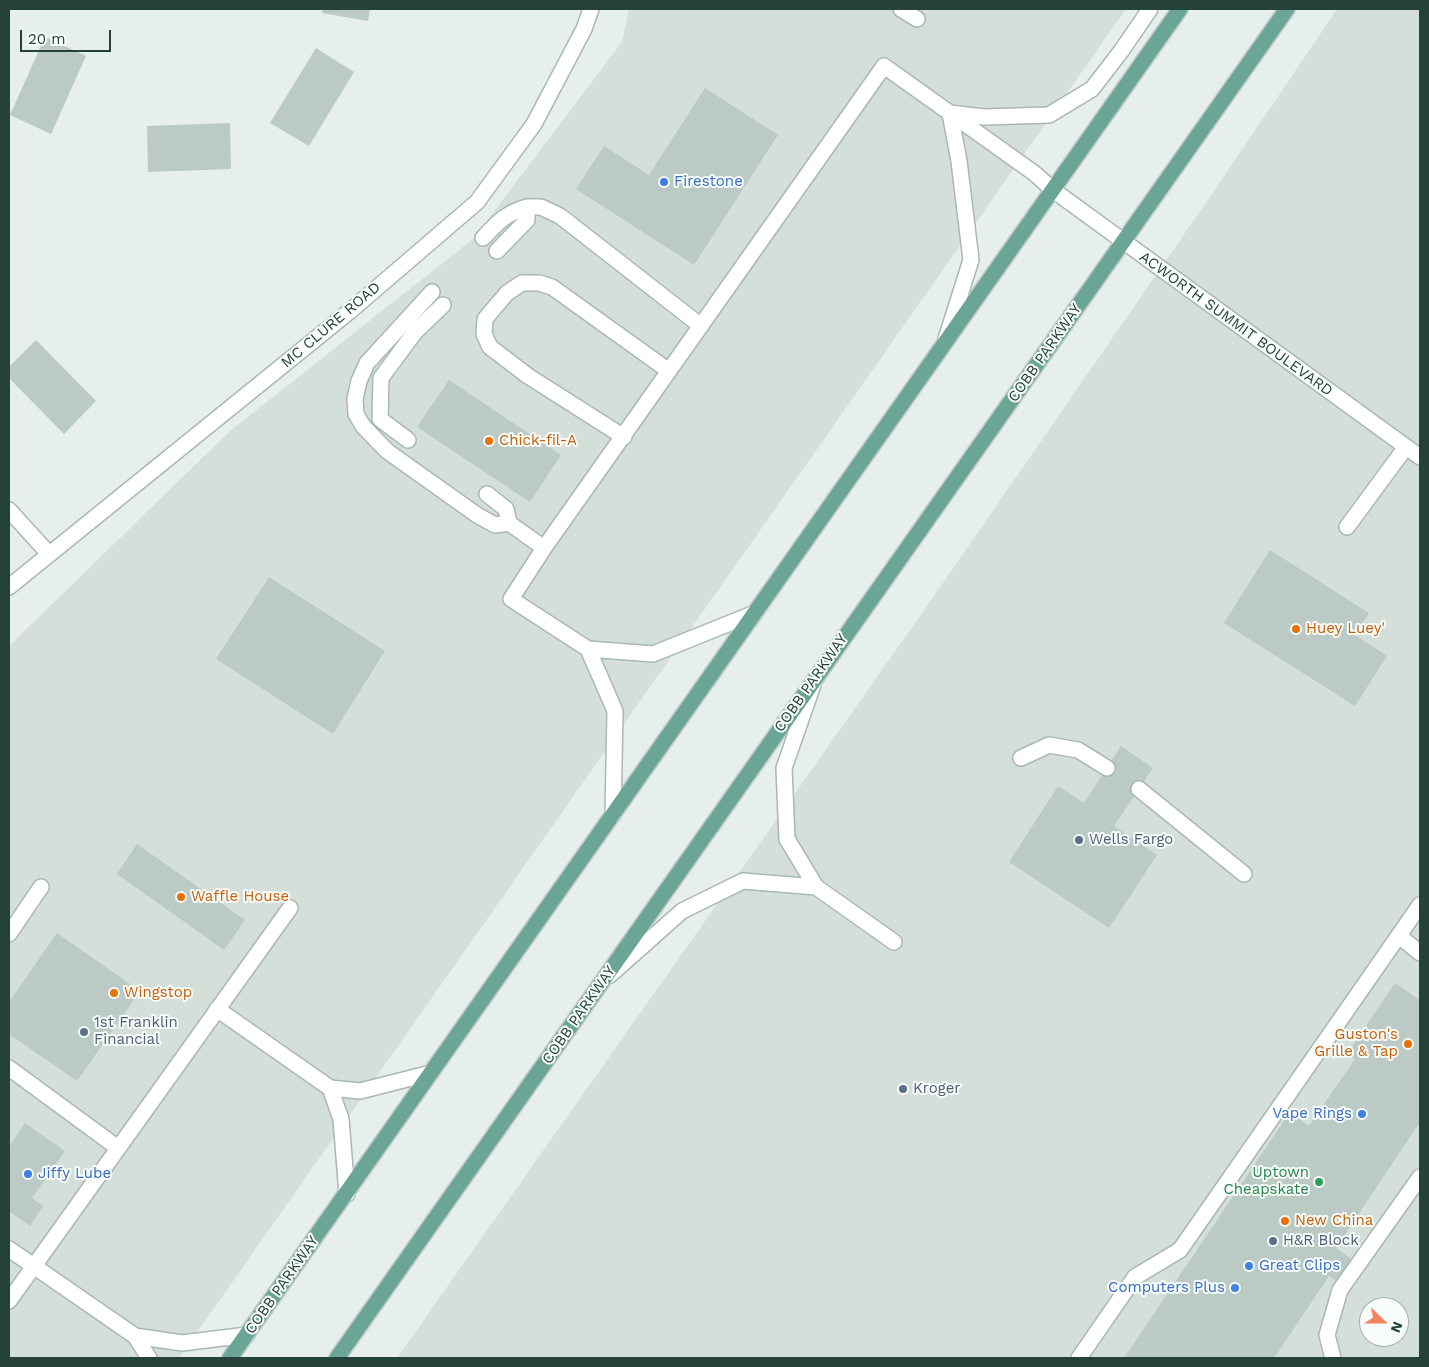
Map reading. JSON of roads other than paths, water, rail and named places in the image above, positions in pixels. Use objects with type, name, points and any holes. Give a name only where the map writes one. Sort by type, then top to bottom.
[{"type":"main road","name":"COBB PARKWAY","points":[[230,1358],[1180,9]]},
{"type":"main road","name":"COBB PARKWAY","points":[[341,1355],[816,676],[1287,9]]},
{"type":"street","name":"MC CLURE ROAD","points":[[9,587],[350,311],[477,202],[534,124],[584,29],[591,9]]},
{"type":"street","points":[[901,9],[917,20]]},
{"type":"street","points":[[944,345],[971,260],[959,161],[950,113],[984,117],[1049,115],[1092,88],[1122,50],[1150,9]]},
{"type":"street","name":"ACWORTH SUMMIT BOULEVARD","points":[[701,326],[884,66],[1034,173],[1053,190],[1122,242],[1420,457]]},
{"type":"street","points":[[496,250],[527,220],[527,207]]},
{"type":"street","points":[[483,238],[498,221],[512,211],[527,207],[541,207],[560,216],[701,326],[544,548],[511,599],[588,649],[653,654],[755,613]]},
{"type":"street","points":[[624,437],[528,376],[490,347],[484,334],[485,319],[507,293],[522,283],[539,283],[552,287],[669,371]]},
{"type":"street","points":[[432,292],[367,363],[359,381],[355,400],[356,414],[362,426],[387,451],[454,499],[495,525],[509,523]]},
{"type":"street","points":[[408,440],[380,418],[381,378],[416,332],[443,305]]},
{"type":"street","points":[[1347,527],[1406,447]]},
{"type":"street","points":[[488,494],[506,509],[509,523],[544,548]]},
{"type":"street","points":[[9,510],[49,554]]},
{"type":"street","points":[[588,649],[615,711],[613,815]]},
{"type":"street","points":[[816,676],[784,768],[787,839],[816,887],[894,942]]},
{"type":"street","points":[[1021,758],[1048,745],[1078,750],[1107,768]]},
{"type":"street","points":[[1139,789],[1244,874]]},
{"type":"street","points":[[604,981],[682,911],[743,880],[816,887]]},
{"type":"street","points":[[9,934],[41,887]]},
{"type":"street","points":[[1079,1358],[1135,1277],[1180,1250],[1420,905]]},
{"type":"street","points":[[9,1301],[290,908]]},
{"type":"street","points":[[1399,936],[1420,953]]},
{"type":"street","points":[[217,1010],[330,1088],[360,1091],[431,1073]]},
{"type":"street","points":[[9,1068],[118,1148]]},
{"type":"street","points":[[330,1088],[341,1119],[347,1194]]},
{"type":"street","points":[[1333,1358],[1327,1335],[1340,1290],[1420,1177]]},
{"type":"street","points":[[9,1249],[135,1336],[149,1358]]},
{"type":"street","points":[[135,1336],[182,1344],[247,1335]]},
{"type":"place","name":"Firestone","points":[[664,182]]},
{"type":"place","name":"Chick-fil-A","points":[[489,441]]},
{"type":"place","name":"Huey Luey'","points":[[1296,629]]},
{"type":"place","name":"Wells Fargo","points":[[1079,840]]},
{"type":"place","name":"Waffle House","points":[[181,897]]},
{"type":"place","name":"Wingstop","points":[[114,993]]},
{"type":"place","name":"1st Franklin Financial","points":[[84,1032]]},
{"type":"place","name":"Guston's Grille & Tap","points":[[1408,1044]]},
{"type":"place","name":"Kroger","points":[[903,1089]]},
{"type":"place","name":"Vape Rings","points":[[1362,1114]]},
{"type":"place","name":"Jiffy Lube","points":[[28,1174]]},
{"type":"place","name":"Uptown Cheapskate","points":[[1319,1182]]},
{"type":"place","name":"New China","points":[[1285,1221]]},
{"type":"place","name":"H&R Block","points":[[1273,1241]]},
{"type":"place","name":"Great Clips","points":[[1249,1266]]},
{"type":"place","name":"Computers Plus","points":[[1235,1288]]}]
